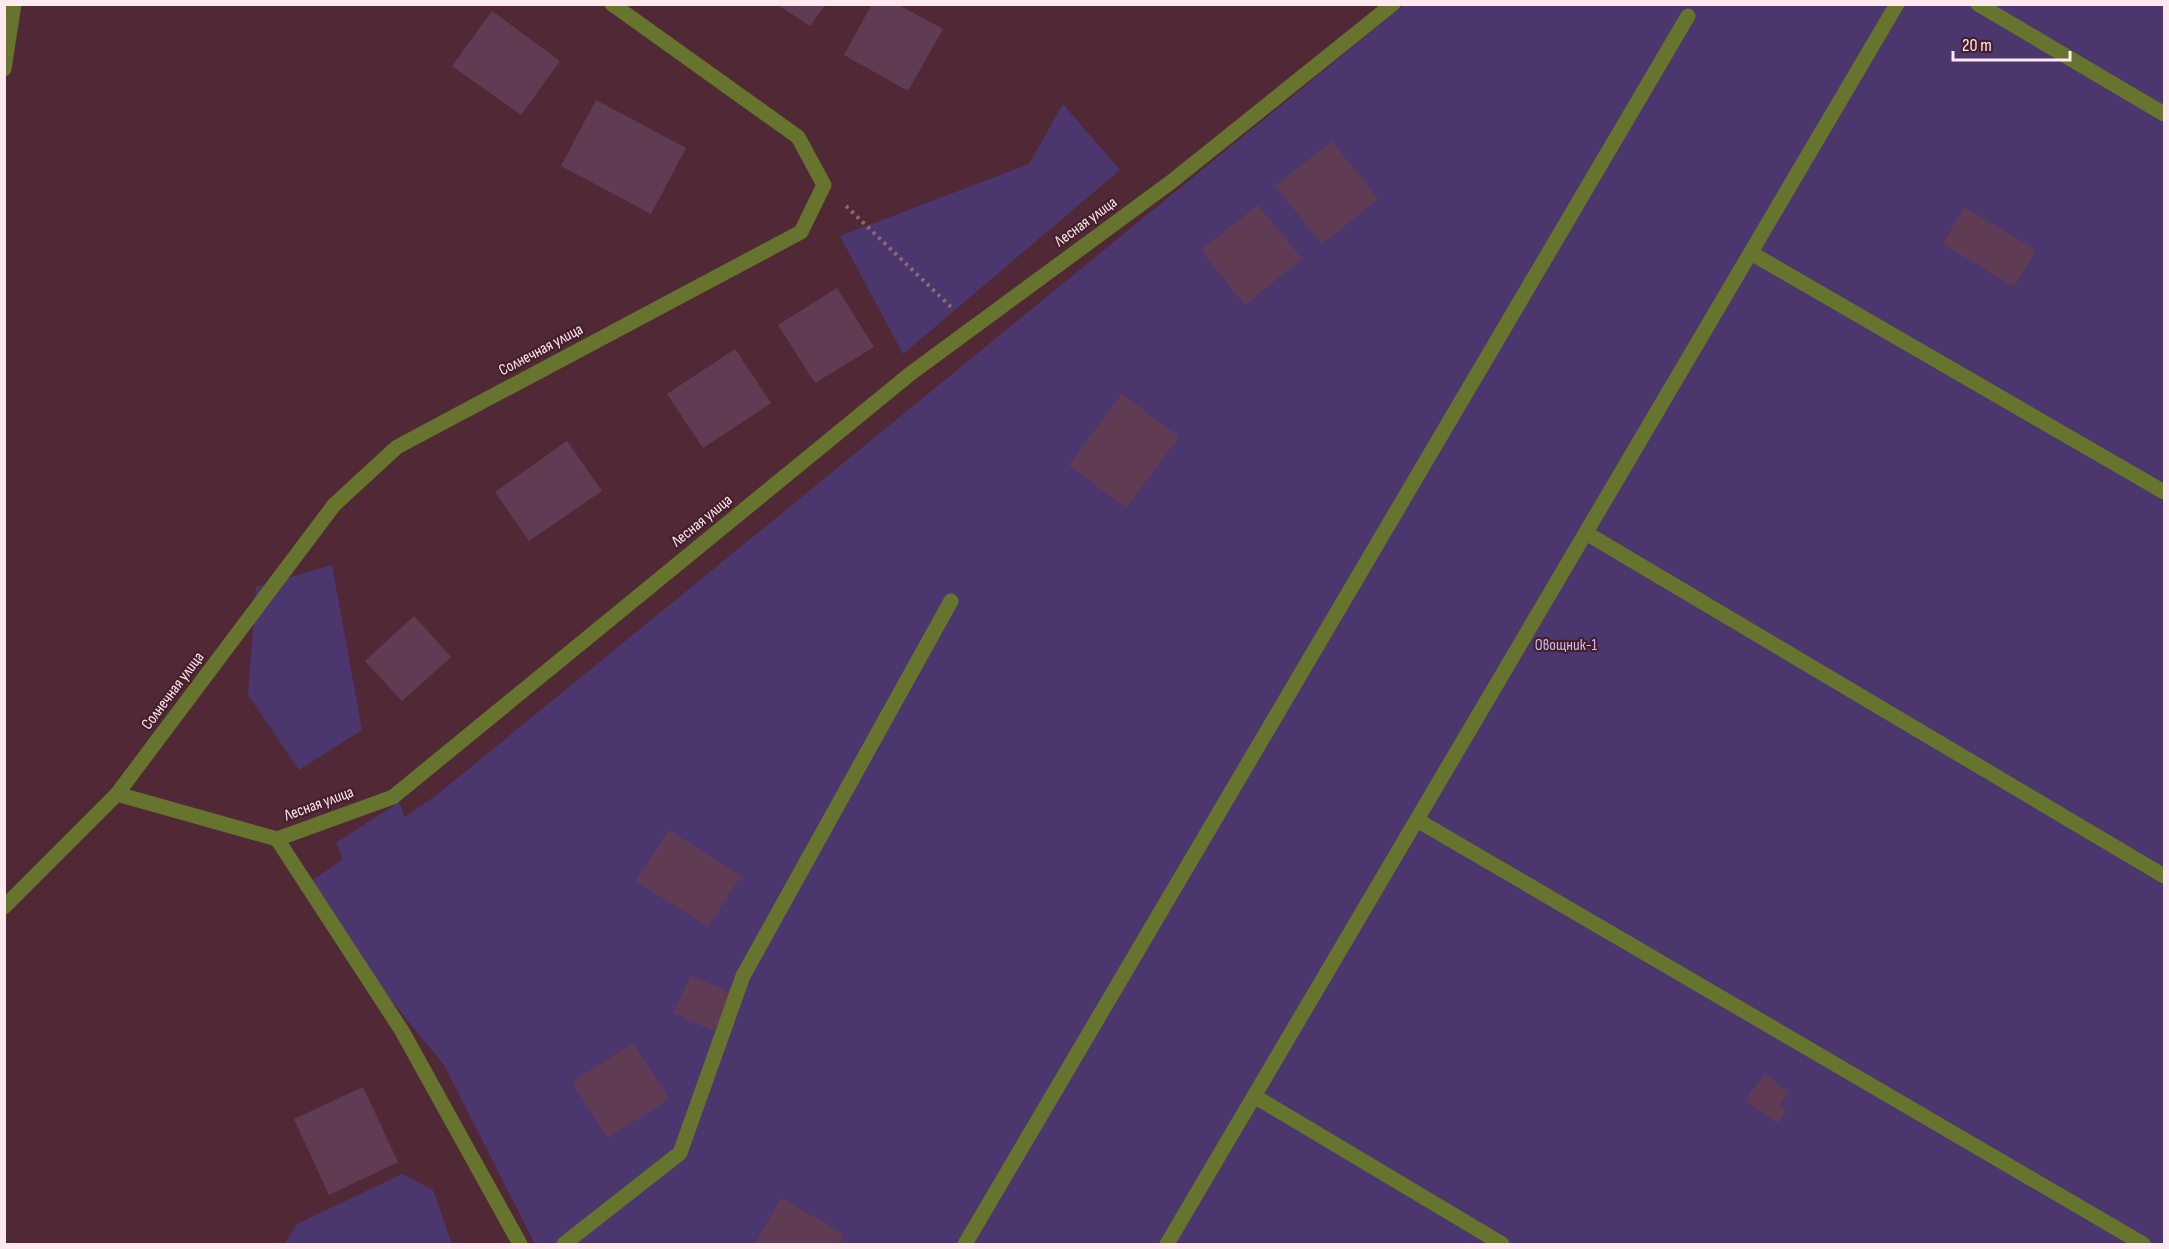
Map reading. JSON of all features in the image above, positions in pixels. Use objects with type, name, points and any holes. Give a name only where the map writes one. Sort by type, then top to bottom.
[{"type":"street","points":[[4,69],[14,4]]},
{"type":"street","points":[[612,4],[798,137],[824,185]]},
{"type":"street","name":"Лесная улица","points":[[117,794],[277,838],[393,797],[900,381],[1171,182],[1393,4]]},
{"type":"street","points":[[1167,1245],[1897,4]]},
{"type":"street","points":[[1978,4],[2164,114]]},
{"type":"street","points":[[965,1245],[1688,16]]},
{"type":"street","name":"Солнечная улица","points":[[117,794],[334,505],[397,447],[801,232],[824,185]]},
{"type":"street","points":[[1751,253],[2164,492]]},
{"type":"street","points":[[1586,533],[2164,876]]},
{"type":"street","points":[[564,1245],[680,1153],[743,976],[951,601]]},
{"type":"street","points":[[4,907],[117,794]]},
{"type":"street","points":[[1417,820],[2143,1245]]},
{"type":"street","points":[[277,838],[402,1031],[520,1245]]},
{"type":"street","points":[[1254,1096],[1502,1245]]},
{"type":"path","points":[[824,185],[972,328]]},
{"type":"green space","name":"Овощник-1","points":[[1404,5],[2164,5],[2164,1244],[535,1244],[444,1065],[300,889],[343,859],[336,843],[399,802],[405,817],[438,794]]},
{"type":"green space","points":[[1063,104],[1120,170],[903,354],[840,236],[1029,164]]},
{"type":"green space","points":[[332,565],[362,730],[299,770],[248,695],[256,587]]},
{"type":"green space","points":[[402,1174],[433,1190],[452,1244],[284,1244],[297,1224]]},
{"type":"building","points":[[872,4],[897,4],[943,29],[908,91],[844,55]]},
{"type":"building","points":[[778,5],[825,5],[810,26]]},
{"type":"building","points":[[492,11],[560,61],[521,115],[452,66]]},
{"type":"building","points":[[596,100],[686,148],[651,214],[561,166]]},
{"type":"building","points":[[1332,141],[1378,199],[1322,244],[1275,186]]},
{"type":"building","points":[[1258,205],[1302,259],[1245,305],[1201,250]]},
{"type":"building","points":[[1964,207],[2036,250],[2014,287],[1943,244]]},
{"type":"building","points":[[837,288],[874,347],[815,383],[778,325]]},
{"type":"building","points":[[735,349],[771,403],[703,448],[667,394]]},
{"type":"building","points":[[1122,394],[1179,437],[1126,508],[1069,465]]},
{"type":"building","points":[[567,441],[602,491],[529,541],[495,492]]},
{"type":"building","points":[[414,616],[451,657],[402,701],[365,661]]},
{"type":"building","points":[[669,830],[741,876],[708,927],[636,881]]},
{"type":"building","points":[[691,975],[731,993],[714,1031],[673,1013]]},
{"type":"building","points":[[633,1043],[669,1099],[608,1138],[572,1082]]},
{"type":"building","points":[[1765,1074],[1789,1092],[1779,1106],[1787,1111],[1778,1123],[1745,1100]]},
{"type":"building","points":[[363,1087],[398,1162],[329,1195],[294,1119]]},
{"type":"building","points":[[781,1198],[844,1234],[839,1244],[755,1244]]}]
